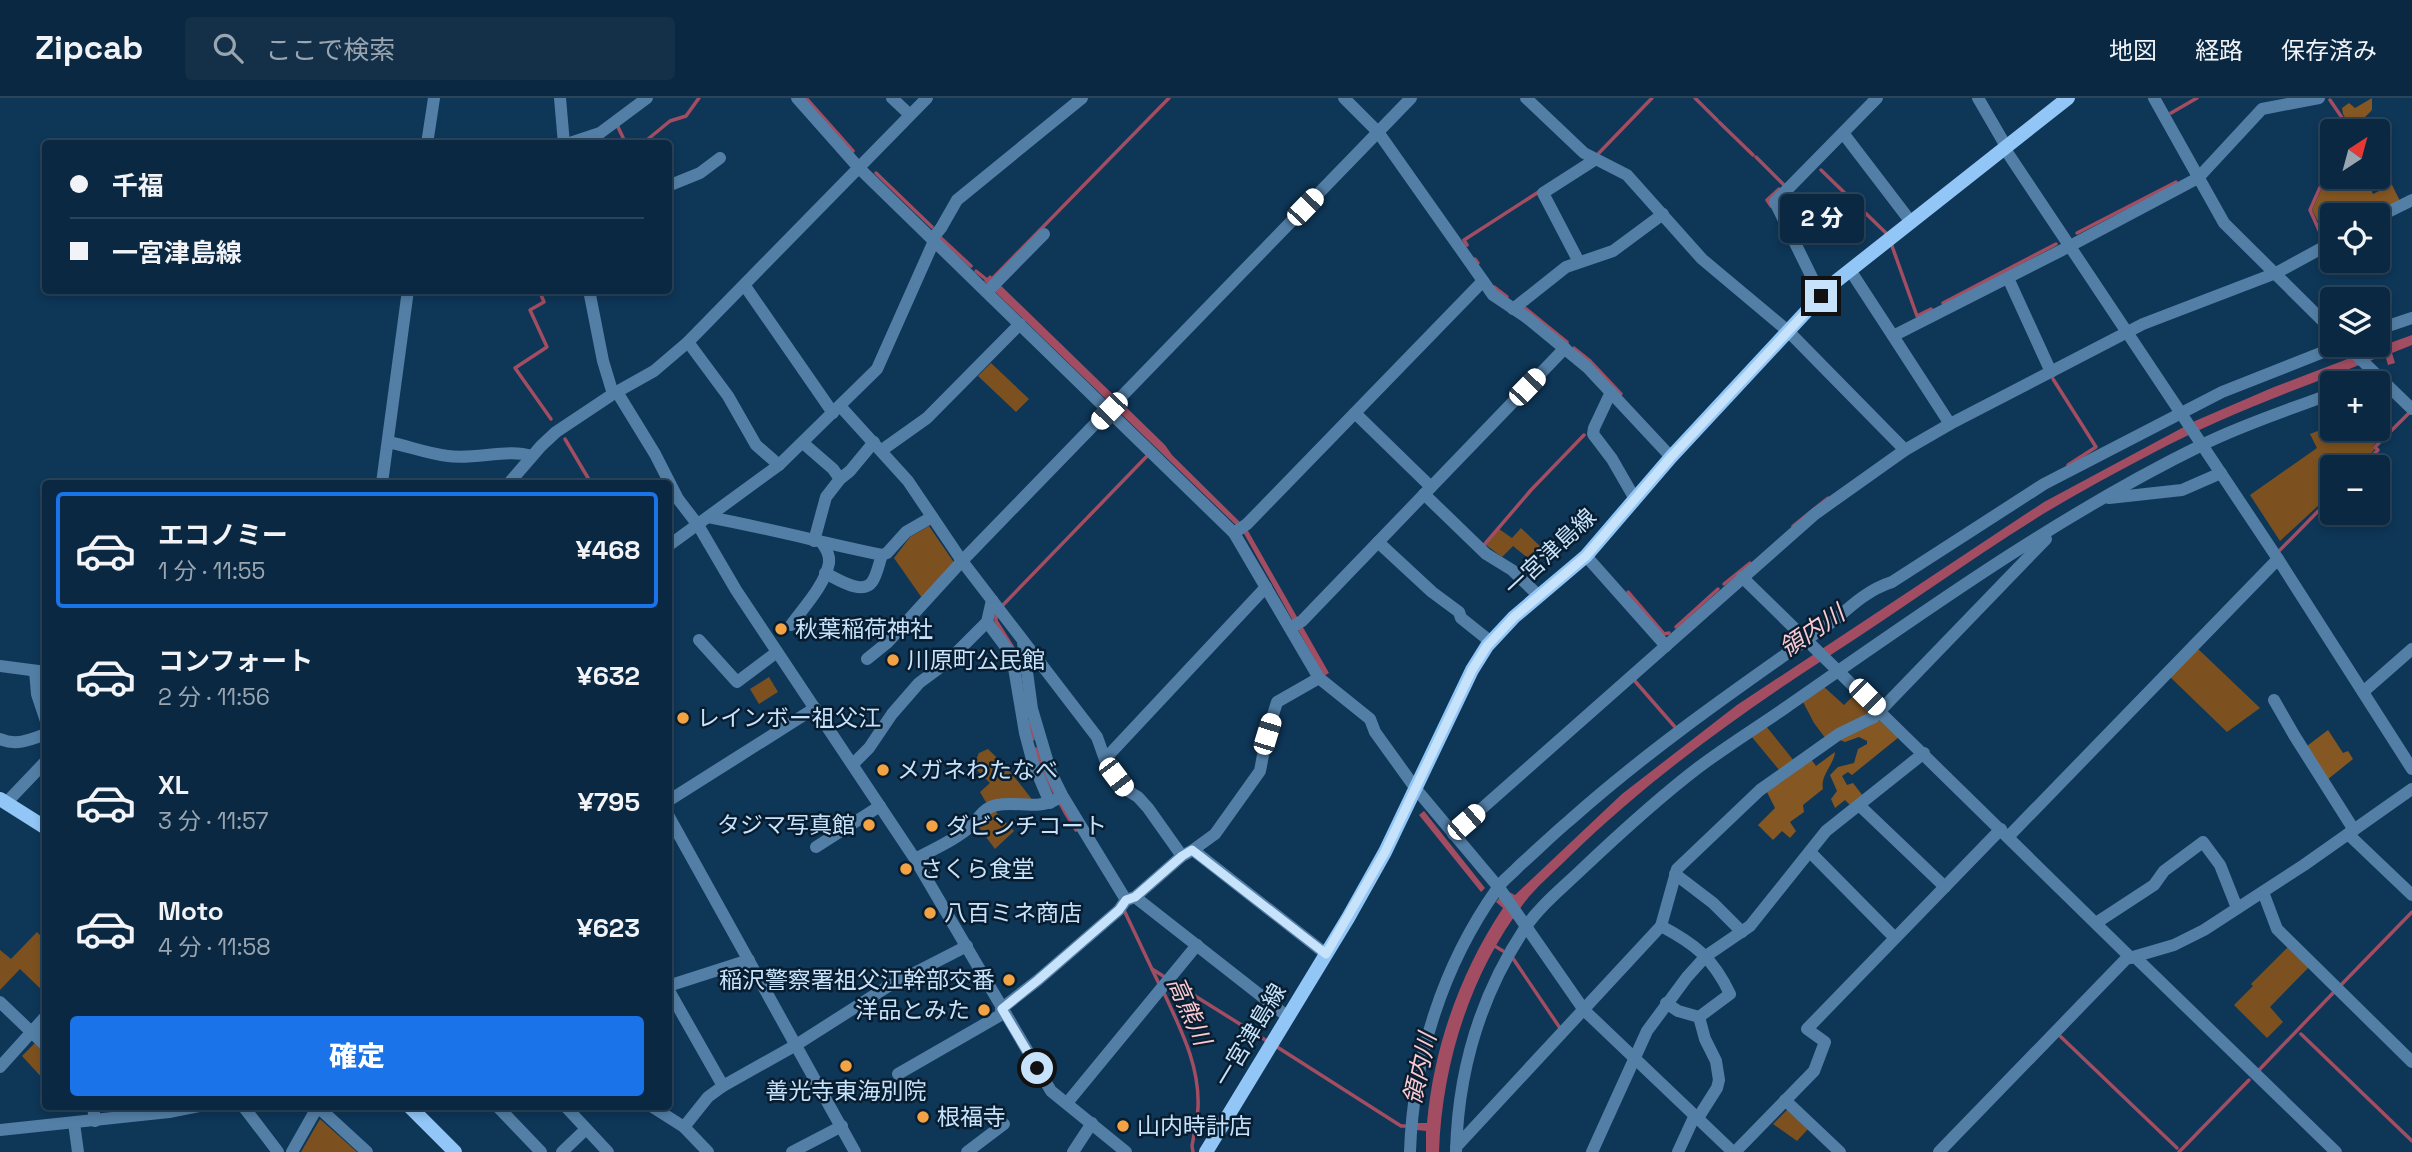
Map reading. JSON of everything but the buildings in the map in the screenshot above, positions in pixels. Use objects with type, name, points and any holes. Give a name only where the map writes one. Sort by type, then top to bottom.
[{"type":"main road","name":"一宮津島線","points":[[1206,1152],[1385,852],[1472,670],[1491,642],[1514,617],[1586,556],[1671,457],[1821,296],[1850,270],[2068,98]]},
{"type":"main road","points":[[3,801],[42,825]]},
{"type":"main road","points":[[413,1110],[455,1152]]},
{"type":"street","points":[[428,140],[433,98]]},
{"type":"street","points":[[560,98],[565,140]]},
{"type":"street","points":[[578,140],[600,133],[646,98]]},
{"type":"street","points":[[797,98],[859,168],[933,240],[991,288],[1020,324],[1113,406],[1240,530],[1266,587],[1294,625],[1319,678],[1370,719],[1375,732],[1416,789],[1499,888],[1584,1010],[1734,1152],[1814,1071],[1825,1042],[1807,1029],[1945,887],[2005,833],[2278,559]]},
{"type":"street","points":[[892,98],[910,116]]},
{"type":"street","points":[[512,480],[556,432],[654,370],[688,342],[927,98]]},
{"type":"street","points":[[672,543],[779,465],[882,363],[933,240],[957,200],[1082,98]]},
{"type":"street","points":[[1343,98],[1378,132],[1493,295],[1587,367],[1671,457]]},
{"type":"street","points":[[867,659],[888,642],[962,561],[1411,98]]},
{"type":"street","points":[[1526,98],[1584,153],[1627,175],[1702,259],[1788,331],[1905,450]]},
{"type":"street","points":[[1821,296],[1775,202],[1877,98]]},
{"type":"street","points":[[1978,98],[2006,148],[2278,559],[2412,769]]},
{"type":"street","points":[[2154,98],[2224,223],[2320,317]]},
{"type":"street","points":[[1894,336],[2198,178],[2262,108],[2319,98]]},
{"type":"street","points":[[1843,133],[1911,222]]},
{"type":"street","points":[[672,184],[701,173],[720,158]]},
{"type":"street","points":[[1580,262],[1543,193],[1596,159]]},
{"type":"street","points":[[2390,211],[2412,200]]},
{"type":"street","points":[[1513,309],[1566,267],[1613,251],[1663,214]]},
{"type":"street","points":[[991,288],[1044,234]]},
{"type":"street","points":[[1453,834],[1815,514],[1905,450],[2143,324],[2276,274],[2320,249]]},
{"type":"street","points":[[1850,270],[1950,424]]},
{"type":"street","points":[[2008,278],[2051,372]]},
{"type":"street","points":[[1240,530],[1483,281]]},
{"type":"street","points":[[744,286],[836,409],[878,446],[908,481],[962,561],[1097,737],[1105,759],[1125,789],[1138,797],[1187,853],[1326,954]]},
{"type":"street","points":[[382,480],[407,294]]},
{"type":"street","points":[[590,294],[603,361],[615,393],[668,480]]},
{"type":"street","points":[[2390,325],[2412,318]]},
{"type":"street","points":[[818,542],[826,497],[839,479],[878,446],[927,418],[1020,324]]},
{"type":"street","points":[[688,342],[729,396],[757,445],[779,465]]},
{"type":"street","points":[[1294,625],[1565,348]]},
{"type":"street","points":[[1410,1152],[1415,1084],[1435,1012],[1465,943],[1499,888],[1611,783],[1685,725],[1808,640],[1876,587],[1892,582],[2044,484],[2183,416],[2222,392],[2320,354]]},
{"type":"street","points":[[2357,357],[2373,371]]},
{"type":"street","points":[[2390,388],[2412,409]]},
{"type":"street","points":[[2401,399],[2412,388]]},
{"type":"street","points":[[1611,392],[1593,434],[1612,459],[1635,499]]},
{"type":"street","points":[[1456,1150],[1458,1105],[1471,1045],[1498,971],[1525,923],[1651,806],[1699,767],[1838,668],[1958,588],[2058,526],[2200,442],[2320,398]]},
{"type":"street","points":[[1355,413],[1486,554],[1512,570],[1539,596]]},
{"type":"street","points":[[388,442],[449,456],[486,457],[519,452],[531,456]]},
{"type":"street","points":[[803,443],[833,469],[839,479]]},
{"type":"street","points":[[2105,499],[2182,489],[2221,474]]},
{"type":"street","points":[[672,488],[678,499],[703,521],[777,652],[915,859],[1051,1091],[1126,1152]]},
{"type":"street","points":[[825,573],[856,588],[871,584],[883,555],[905,532],[932,517]]},
{"type":"street","points":[[703,521],[764,527],[818,542],[883,555]]},
{"type":"street","points":[[1456,1150],[1661,926],[1677,869],[1760,790],[1839,734],[1874,718],[2058,526]]},
{"type":"street","points":[[791,625],[818,588],[829,563],[828,553],[818,542]]},
{"type":"street","points":[[1378,542],[1491,642]]},
{"type":"street","points":[[1586,556],[1666,646]]},
{"type":"street","points":[[1742,577],[2096,923],[2336,1152]]},
{"type":"street","points":[[1105,759],[1266,587]]},
{"type":"street","points":[[853,764],[919,683],[946,663],[987,622],[992,600]]},
{"type":"street","points":[[987,622],[1008,650],[1013,662],[1033,763],[1126,902],[1196,945],[1288,1017]]},
{"type":"street","points":[[699,640],[737,682],[777,652]]},
{"type":"street","points":[[1023,641],[1035,720],[1057,798]]},
{"type":"street","points":[[2363,692],[2412,649]]},
{"type":"street","points":[[0,666],[40,672],[37,694],[42,709]]},
{"type":"street","points":[[898,1074],[1003,1011],[1126,902],[1215,834],[1260,771],[1277,702],[1319,678]]},
{"type":"street","points":[[2274,700],[2351,832],[2412,895]]},
{"type":"street","points":[[672,798],[815,708]]},
{"type":"street","points":[[0,739],[21,743],[42,735]]},
{"type":"street","points":[[1592,1152],[1634,1056],[1666,1003],[1706,956],[1750,926],[1776,897],[1826,831],[1924,753]]},
{"type":"street","points":[[3,801],[42,765]]},
{"type":"street","points":[[1939,1152],[2126,959],[2174,945],[2204,930],[2412,789]]},
{"type":"street","points":[[915,859],[970,828],[983,811],[996,805],[1057,798]]},
{"type":"street","points":[[1859,805],[1945,887]]},
{"type":"street","points":[[816,847],[880,806]]},
{"type":"street","points":[[672,822],[855,1152]]},
{"type":"street","points":[[2096,923],[2154,885],[2164,871],[2203,842],[2220,865],[2237,908]]},
{"type":"street","points":[[1810,852],[1895,938]]},
{"type":"street","points":[[1675,874],[1713,903],[1742,932]]},
{"type":"street","points":[[2263,892],[2277,929],[2412,1062]]},
{"type":"street","points":[[1661,926],[1686,939],[1706,956],[1730,994],[1699,1017]]},
{"type":"street","points":[[1067,1103],[1196,945]]},
{"type":"street","points":[[684,1127],[708,1097],[723,1086],[796,1045],[887,987],[967,946]]},
{"type":"street","points":[[672,987],[749,960]]},
{"type":"street","points":[[672,995],[723,1086]]},
{"type":"street","points":[[0,1002],[42,1042]]},
{"type":"street","points":[[1666,1003],[1678,1011],[1699,1017]]},
{"type":"street","points":[[1678,1152],[1696,1117],[1717,1088],[1719,1080],[1716,1061],[1705,1039],[1699,1017]]},
{"type":"street","points":[[0,1067],[42,1020]]},
{"type":"street","points":[[1785,1100],[1840,1152]]},
{"type":"street","points":[[94,1110],[95,1121]]},
{"type":"street","points":[[0,1130],[179,1110]]},
{"type":"street","points":[[246,1110],[278,1152]]},
{"type":"street","points":[[292,1152],[316,1110]]},
{"type":"street","points":[[321,1110],[367,1152]]},
{"type":"street","points":[[502,1110],[541,1152]]},
{"type":"street","points":[[569,1110],[608,1152]]},
{"type":"street","points":[[658,1110],[684,1127],[708,1152]]},
{"type":"street","points":[[74,1123],[78,1152]]},
{"type":"street","points":[[1073,1152],[1092,1123]]},
{"type":"street","points":[[967,1152],[1004,1124]]},
{"type":"street","points":[[792,1152],[842,1126]]},
{"type":"street","points":[[562,1152],[586,1129]]},
{"type":"shaded area","points":[[2372,98],[2372,110],[2363,119],[2346,119],[2342,108],[2349,103],[2355,108]]},
{"type":"shaded area","points":[[2390,181],[2400,201],[2390,206],[2390,203],[2320,203],[2320,225],[2312,210],[2322,189],[2371,189],[2373,194],[2390,189]]},
{"type":"shaded area","points":[[990,275],[1165,445],[1247,529],[1329,673],[1324,676],[1243,532],[984,281]]},
{"type":"shaded area","points":[[2412,335],[2412,345],[2392,353],[2395,363],[2388,365],[2386,357],[2390,357],[2390,343]]},
{"type":"shaded area","points":[[2353,357],[2380,357],[2343,371],[2320,371],[2320,380],[2179,440],[2043,514],[1758,703],[1661,776],[1599,829],[1524,903],[1488,959],[1462,1021],[1453,1053],[1441,1119],[1439,1152],[1426,1152],[1426,1131],[1417,1130],[1417,1123],[1427,1123],[1436,1066],[1452,1011],[1474,958],[1503,908],[1496,902],[1505,890],[1515,895],[1622,794],[1737,705],[2044,502],[2195,421]]},
{"type":"shaded area","points":[[991,363],[1029,399],[1016,412],[978,376]]},
{"type":"shaded area","points":[[2320,430],[2320,441],[2378,441],[2369,455],[2320,455],[2320,504],[2280,541],[2250,495],[2317,448],[2310,434]]},
{"type":"shaded area","points":[[929,526],[955,564],[922,598],[894,558],[910,537]]},
{"type":"shaded area","points":[[1521,528],[1544,550],[1534,563],[1513,546],[1502,557],[1486,545],[1499,529],[1512,538]]},
{"type":"shaded area","points":[[2196,647],[2260,708],[2227,732],[2168,675]]},
{"type":"shaded area","points":[[769,677],[778,692],[759,704],[750,689]]},
{"type":"shaded area","points":[[1823,686],[1844,705],[1855,694],[1872,710],[1871,715],[1826,739],[1802,700]]},
{"type":"shaded area","points":[[1880,720],[1899,737],[1852,775],[1848,772],[1842,776],[1847,785],[1853,783],[1863,796],[1850,805],[1845,800],[1835,808],[1831,799],[1837,791],[1830,775],[1838,767],[1854,763],[1858,749],[1867,744],[1867,741],[1859,737],[1845,742],[1840,740],[1841,738]]},
{"type":"shaded area","points":[[1766,726],[1794,761],[1780,771],[1751,736]]},
{"type":"shaded area","points":[[2328,730],[2343,753],[2348,751],[2353,759],[2327,780],[2307,746]]},
{"type":"shaded area","points":[[988,749],[1033,801],[987,804],[980,792],[990,783],[973,766],[979,753]]},
{"type":"shaded area","points":[[1835,752],[1823,779],[1823,789],[1803,805],[1804,812],[1790,822],[1796,831],[1790,838],[1782,831],[1773,840],[1758,825],[1775,808],[1767,792],[1811,759],[1816,766]]},
{"type":"shaded area","points":[[994,810],[1014,831],[995,849],[977,825]]},
{"type":"shaded area","points":[[1424,811],[1485,888],[1481,892],[1419,815]]},
{"type":"shaded area","points":[[37,932],[42,937],[42,990],[20,969],[0,990],[0,950],[11,959]]},
{"type":"shaded area","points":[[2289,946],[2310,966],[2270,1007],[2283,1022],[2267,1038],[2234,1005]]},
{"type":"shaded area","points":[[37,1041],[42,1046],[42,1078],[22,1056]]},
{"type":"shaded area","points":[[1790,1107],[1809,1128],[1797,1141],[1773,1124]]},
{"type":"shaded area","points":[[320,1119],[357,1152],[301,1152]]},
{"type":"waterway","points":[[647,140],[670,121],[686,116],[699,98]]},
{"type":"waterway","points":[[806,98],[853,151]]},
{"type":"waterway","points":[[990,281],[1169,98]]},
{"type":"waterway","points":[[1597,155],[1652,98]]},
{"type":"waterway","points":[[1695,98],[1717,120]]},
{"type":"waterway","points":[[2171,113],[2197,98]]},
{"type":"waterway","points":[[2330,100],[2343,119]]},
{"type":"waterway","points":[[1719,122],[1753,155]]},
{"type":"waterway","points":[[618,127],[624,140]]},
{"type":"waterway","points":[[1756,157],[1784,185]]},
{"type":"waterway","points":[[1821,170],[1886,233]]},
{"type":"waterway","points":[[876,173],[932,227]]},
{"type":"waterway","points":[[2077,233],[2176,182]]},
{"type":"waterway","points":[[2320,188],[2310,210],[2320,232]]},
{"type":"waterway","points":[[1771,206],[1767,200],[1779,189]]},
{"type":"waterway","points":[[1467,245],[1464,240],[1540,191]]},
{"type":"waterway","points":[[941,238],[971,266]]},
{"type":"waterway","points":[[1943,303],[2056,244]]},
{"type":"waterway","points":[[1892,246],[1917,316],[1931,309]]},
{"type":"waterway","points":[[1475,259],[1478,263]]},
{"type":"waterway","points":[[976,271],[987,280]]},
{"type":"waterway","points":[[1494,287],[1507,297]]},
{"type":"waterway","points":[[541,294],[544,302],[530,310],[547,347],[515,368],[551,419]]},
{"type":"waterway","points":[[1525,308],[1567,342]]},
{"type":"waterway","points":[[1574,348],[1621,394]]},
{"type":"waterway","points":[[2053,379],[2096,447],[2068,465]]},
{"type":"waterway","points":[[2373,455],[2378,450],[2375,447],[2409,413]]},
{"type":"waterway","points":[[1484,545],[1531,490],[1584,435]]},
{"type":"waterway","points":[[565,439],[589,480]]},
{"type":"waterway","points":[[1003,605],[1148,455]]},
{"type":"waterway","points":[[1793,526],[1828,498]]},
{"type":"waterway","points":[[2280,550],[2320,509]]},
{"type":"waterway","points":[[1724,584],[1750,563]]},
{"type":"waterway","points":[[1676,627],[1718,589]]},
{"type":"waterway","points":[[1628,592],[1664,634],[1669,633]]},
{"type":"waterway","points":[[996,612],[996,621],[1020,659]]},
{"type":"waterway","points":[[1634,680],[1675,727]]},
{"type":"waterway","points":[[1030,722],[1033,739]]},
{"type":"waterway","points":[[1036,749],[1053,791],[1076,830]]},
{"type":"waterway","points":[[1123,908],[1160,986]]},
{"type":"waterway","points":[[2340,986],[2412,912]]},
{"type":"waterway","points":[[1493,945],[1503,951]]},
{"type":"waterway","points":[[1512,957],[1560,1028]]},
{"type":"waterway","points":[[1152,969],[1267,1041]]},
{"type":"waterway","points":[[2259,1070],[2334,992]]},
{"type":"waterway","name":"高熊川","points":[[1164,993],[1188,1049],[1196,1078],[1198,1108],[1193,1152]]},
{"type":"waterway","points":[[2301,1034],[2412,1141]]},
{"type":"waterway","points":[[2060,1036],[2177,1148]]},
{"type":"waterway","points":[[1274,1045],[1401,1126],[1405,1126]]},
{"type":"waterway","points":[[2179,1152],[2249,1080]]},
{"type":"place","name":"秋葉稲荷神社","points":[[781,629]]},
{"type":"place","name":"川原町公民館","points":[[893,660]]},
{"type":"place","name":"レインボー祖父江","points":[[683,718]]},
{"type":"place","name":"メガネわたなべ","points":[[883,770]]},
{"type":"place","name":"タジマ写真館","points":[[869,825]]},
{"type":"place","name":"ダビンチコート","points":[[932,826]]},
{"type":"place","name":"さくら食堂","points":[[906,869]]},
{"type":"place","name":"八百ミネ商店","points":[[930,913]]},
{"type":"place","name":"稲沢警察署祖父江幹部交番","points":[[1009,980]]},
{"type":"place","name":"洋品とみた","points":[[984,1010]]},
{"type":"place","name":"善光寺東海別院","points":[[846,1066]]},
{"type":"place","name":"根福寺","points":[[923,1117]]},
{"type":"place","name":"山内時計店","points":[[1123,1126]]},
{"type":"route","points":[[1037,1068],[1002,1009],[1058,964],[1119,910],[1126,900],[1135,897],[1192,850],[1326,954],[1385,852],[1472,670],[1487,646],[1514,617],[1586,556],[1671,457],[1821,296]]},
{"type":"water label","name":"領内川","points":[[1812,631]]},
{"type":"water label","name":"領内川","points":[[1420,1069]]}]
